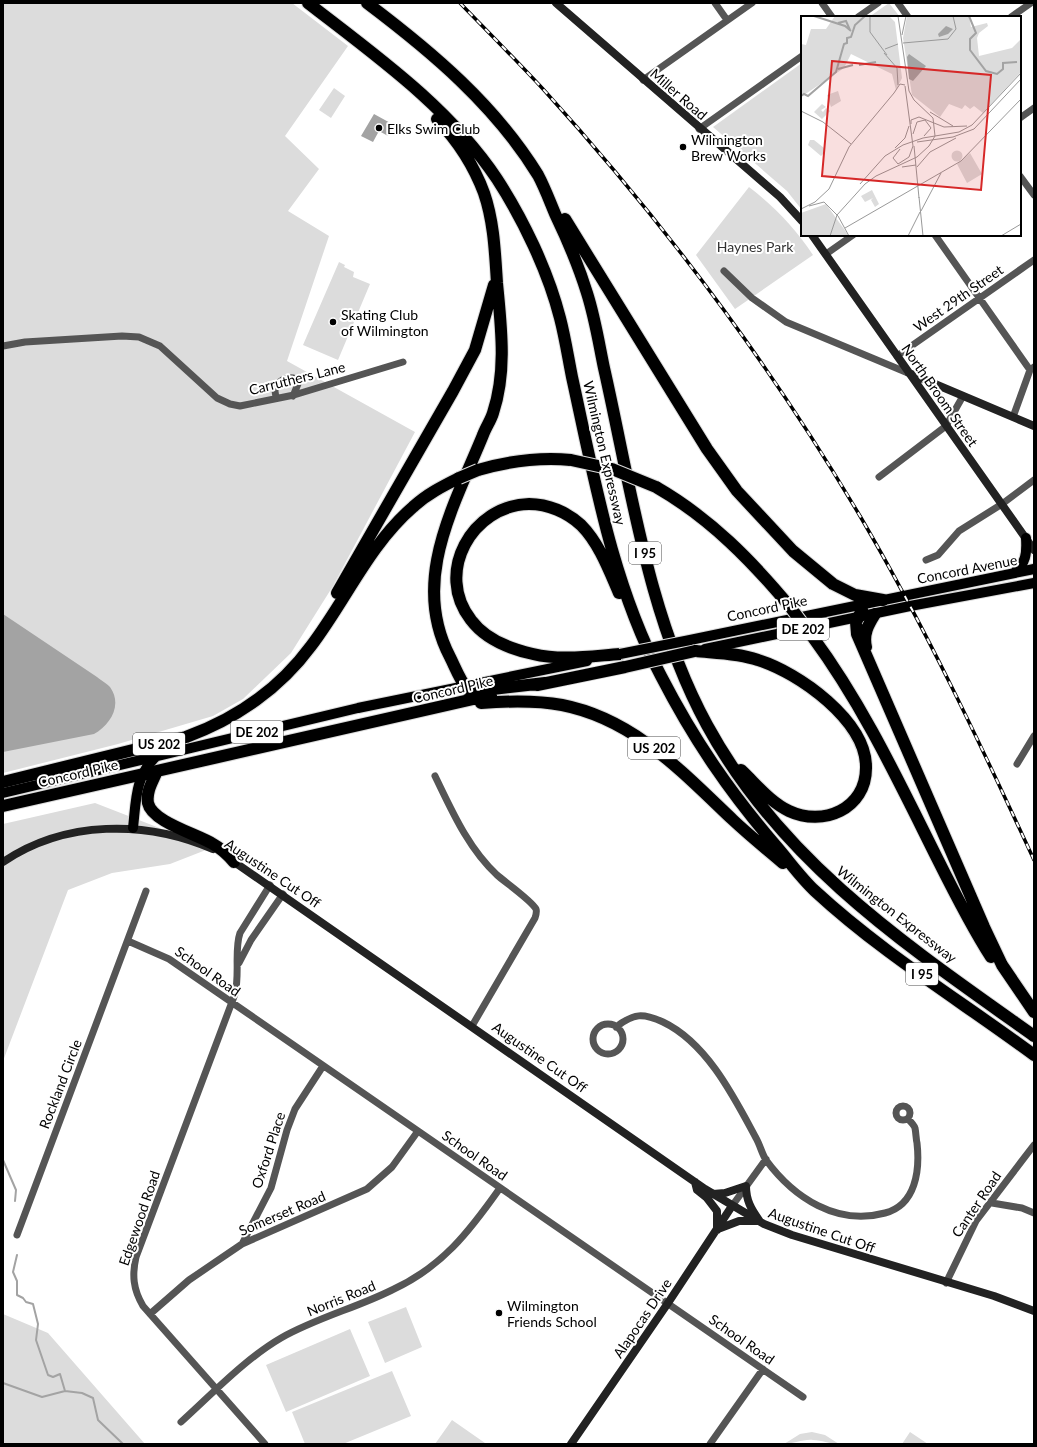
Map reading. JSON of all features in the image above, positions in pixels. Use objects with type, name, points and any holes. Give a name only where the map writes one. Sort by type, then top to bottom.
[{"type":"highway","name":"Wilmington Expressway","points":[[308,3],[437,107],[460,131],[496,178],[531,240],[560,317],[601,504],[616,562],[644,639],[659,674],[694,737],[736,798],[813,890],[880,945],[1034,1055]]},
{"type":"highway","name":"Wilmington Expressway","points":[[367,3],[428,51],[495,114],[539,176],[572,250],[588,295],[652,584],[668,635],[683,675],[706,724],[726,758],[762,808],[799,850],[830,880],[870,916],[1034,1036]]},
{"type":"highway","points":[[352,37],[369,57],[424,105],[448,130],[470,164],[484,193],[492,224],[503,352],[500,384],[493,413],[444,534],[435,572],[436,625],[443,645],[467,689],[476,691],[545,683]]},
{"type":"highway","points":[[539,176],[707,449],[737,491],[792,551],[833,584],[855,595],[883,600]]},
{"type":"highway","points":[[295,664],[453,391],[475,350],[497,274]]},
{"type":"highway","name":"US 202","points":[[3,782],[172,741],[209,728],[250,705],[274,686],[295,664],[321,632],[374,551],[401,518],[427,495],[478,470],[519,460],[539,458],[571,460],[619,471],[656,487],[686,506],[724,536],[757,569],[791,608],[846,684],[870,726],[980,941],[1007,981],[1034,1013]]},
{"type":"highway","points":[[620,654],[544,657],[504,645],[483,632],[466,613],[457,583],[460,553],[474,530],[484,519],[506,508],[526,504],[554,508],[567,515],[580,525],[595,545],[616,586],[639,643],[682,716]]},
{"type":"highway","points":[[860,614],[856,622],[857,634],[984,927],[1002,965],[1034,1013]]},
{"type":"highway","points":[[871,666],[865,640],[867,627],[875,614]]},
{"type":"highway","points":[[683,675],[739,767],[766,795],[778,804],[790,812],[821,818],[829,817],[845,809],[858,795],[863,787],[866,768],[863,752],[853,731],[842,716],[823,696],[798,678],[759,660],[744,656],[695,651]]},
{"type":"highway","name":"Concord Pike","points":[[3,806],[545,683],[695,651]]},
{"type":"highway","name":"US 202","points":[[452,705],[512,701],[550,703],[598,716],[629,730],[663,755],[733,820],[813,890]]},
{"type":"highway","points":[[157,771],[148,795],[149,805],[153,813],[161,819],[217,846],[234,862]]},
{"type":"main road","points":[[1014,574],[1026,558],[1026,538]]},
{"type":"main road","name":"Concord Avenue","points":[[905,596],[1034,569]]},
{"type":"main road","points":[[860,614],[1034,577]]},
{"type":"main road","name":"Concord Avenue","points":[[910,606],[1034,583]]},
{"type":"main road","name":"Concord Pike","points":[[3,793],[358,708],[905,596]]},
{"type":"main road","name":"Concord Pike","points":[[695,651],[782,633],[860,614],[875,614],[910,606]]},
{"type":"main road","points":[[134,828],[139,784],[142,774],[146,766],[157,756]]},
{"type":"street","name":"Miller Road","points":[[556,3],[699,129],[780,197],[801,220]]},
{"type":"street","points":[[715,3],[727,20]]},
{"type":"street","points":[[643,80],[752,3]]},
{"type":"street","points":[[822,3],[831,16]]},
{"type":"street","points":[[859,16],[878,3]]},
{"type":"street","points":[[898,3],[907,16]]},
{"type":"street","points":[[1013,16],[1032,4]]},
{"type":"street","points":[[699,129],[801,57]]},
{"type":"street","points":[[1021,117],[1034,108]]},
{"type":"street","points":[[1021,177],[1034,196]]},
{"type":"street","points":[[813,236],[826,254],[853,236]]},
{"type":"street","points":[[936,236],[1032,368],[1013,417]]},
{"type":"street","name":"North Broom Street","points":[[826,254],[908,373],[1034,550]]},
{"type":"street","name":"West 29th Street","points":[[897,356],[1034,260]]},
{"type":"street","points":[[724,271],[752,298],[786,322],[1034,426]]},
{"type":"street","name":"Carruthers Lane","points":[[3,346],[24,342],[122,336],[139,337],[160,346],[206,389],[225,403],[240,406],[293,396],[403,362]]},
{"type":"street","points":[[277,398],[275,394],[276,386],[282,380],[289,377],[296,379],[298,384],[293,396]]},
{"type":"street","points":[[879,477],[946,426],[963,396]]},
{"type":"street","points":[[926,560],[938,555],[959,531],[1002,504],[1034,480]]},
{"type":"street","points":[[1017,764],[1034,736]]},
{"type":"street","points":[[435,776],[457,821],[473,845],[496,874],[531,903],[536,912],[535,918],[472,1026]]},
{"type":"street","name":"Augustine Cut Off","points":[[3,862],[24,850],[62,836],[96,829],[134,828],[173,836],[211,848],[270,885],[695,1182],[732,1206],[761,1222],[824,1246],[994,1296],[1034,1311]]},
{"type":"street","name":"Edgewood Road","points":[[265,1444],[150,1314],[139,1299],[134,1284],[134,1268],[136,1257],[232,1003],[237,985],[238,939],[240,933],[270,885]]},
{"type":"street","name":"Rockland Circle","points":[[17,1235],[146,891]]},
{"type":"street","name":"Edgewood Road","points":[[238,965],[251,940],[283,894]]},
{"type":"street","name":"School Road","points":[[128,941],[169,959],[803,1397]]},
{"type":"street","points":[[616,1027],[622,1037],[621,1047],[613,1053],[600,1052],[593,1042],[595,1031],[604,1025],[616,1027],[628,1017],[640,1015],[654,1018],[669,1025],[691,1041],[710,1060],[757,1139],[766,1159],[788,1186],[821,1209],[854,1217],[870,1217],[892,1211],[902,1202],[911,1190],[918,1175],[919,1163],[915,1128],[908,1119]]},
{"type":"street","name":"Oxford Place","points":[[242,1244],[270,1188],[287,1130],[295,1109],[323,1066]]},
{"type":"street","name":"Somerset Road","points":[[150,1314],[190,1280],[242,1244],[367,1189],[392,1167],[418,1131]]},
{"type":"street","name":"Canter Road","points":[[946,1283],[976,1221],[992,1203],[1031,1147],[1034,1145]]},
{"type":"street","points":[[732,1206],[766,1159]]},
{"type":"street","points":[[695,1182],[697,1190],[712,1202],[716,1211],[717,1230],[739,1221],[751,1220],[761,1222]]},
{"type":"street","points":[[713,1194],[725,1193],[746,1186]]},
{"type":"street","points":[[746,1186],[746,1195],[749,1205],[761,1222]]},
{"type":"street","name":"Norris Road","points":[[181,1422],[253,1358],[281,1338],[300,1328],[391,1291],[421,1274],[459,1242],[500,1188]]},
{"type":"street","points":[[992,1203],[1022,1208],[1034,1213]]},
{"type":"street","name":"Alapocas Drive","points":[[571,1444],[668,1303],[732,1206]]},
{"type":"street","points":[[710,1444],[763,1369]]},
{"type":"green space","points":[[3,3],[292,3],[348,46],[285,136],[319,169],[288,211],[329,236],[287,361],[415,432],[333,586],[291,653],[243,699],[213,716],[118,744],[3,773]]},
{"type":"green space","points":[[889,3],[899,16],[870,16]]},
{"type":"green space","name":"Haynes Park","points":[[801,64],[801,209],[787,191],[713,127]]},
{"type":"green space","points":[[334,88],[345,96],[331,118],[319,110]]},
{"type":"green space","name":"Haynes Park","points":[[749,187],[784,218],[813,255],[735,309],[696,255]]},
{"type":"green space","name":"Skating Club of Wilmington","points":[[339,262],[345,265],[344,267],[354,272],[353,277],[370,284],[338,360],[303,345]]},
{"type":"green space","points":[[95,803],[211,848],[170,864],[112,873],[68,890],[3,1061],[3,824]]},
{"type":"green space","points":[[406,1307],[422,1347],[385,1363],[368,1322]]},
{"type":"green space","points":[[3,1314],[48,1333],[145,1444],[3,1444]]},
{"type":"green space","points":[[350,1329],[370,1376],[286,1412],[266,1365]]},
{"type":"green space","points":[[392,1371],[411,1416],[343,1444],[305,1444],[292,1412]]},
{"type":"green space","points":[[452,1420],[485,1443],[485,1444],[435,1444]]},
{"type":"green space","points":[[812,1432],[825,1435],[839,1444],[809,1440],[784,1444],[800,1434]]},
{"type":"green space","points":[[910,1432],[928,1444],[902,1444]]},
{"type":"shaded area","name":"Elks Swim Club","points":[[374,114],[394,125],[388,136],[379,131],[373,142],[361,136]]},
{"type":"shaded area","points":[[3,614],[110,687],[114,694],[115,707],[110,720],[100,730],[94,734],[3,752]]},
{"type":"waterway","points":[[3,1160],[16,1190],[15,1201]]},
{"type":"waterway","points":[[17,1255],[13,1272],[17,1281],[17,1295],[23,1298],[26,1302],[33,1304],[38,1324],[36,1340],[48,1375],[53,1377],[60,1374],[65,1391]]},
{"type":"waterway","points":[[3,1383],[42,1397],[65,1391],[82,1393],[93,1398],[98,1420],[123,1444]]},
{"type":"railway","points":[[460,3],[543,89],[630,190],[712,295],[752,349],[789,404],[860,516],[907,600],[972,729],[1034,860]]},
{"type":"place","name":"Elks Swim Club","points":[[379,128]]},
{"type":"place","name":"Wilmington Brew Works","points":[[683,147]]},
{"type":"place","name":"Skating Club of Wilmington","points":[[333,322]]},
{"type":"place","name":"Wilmington Friends School","points":[[499,1313]]}]
